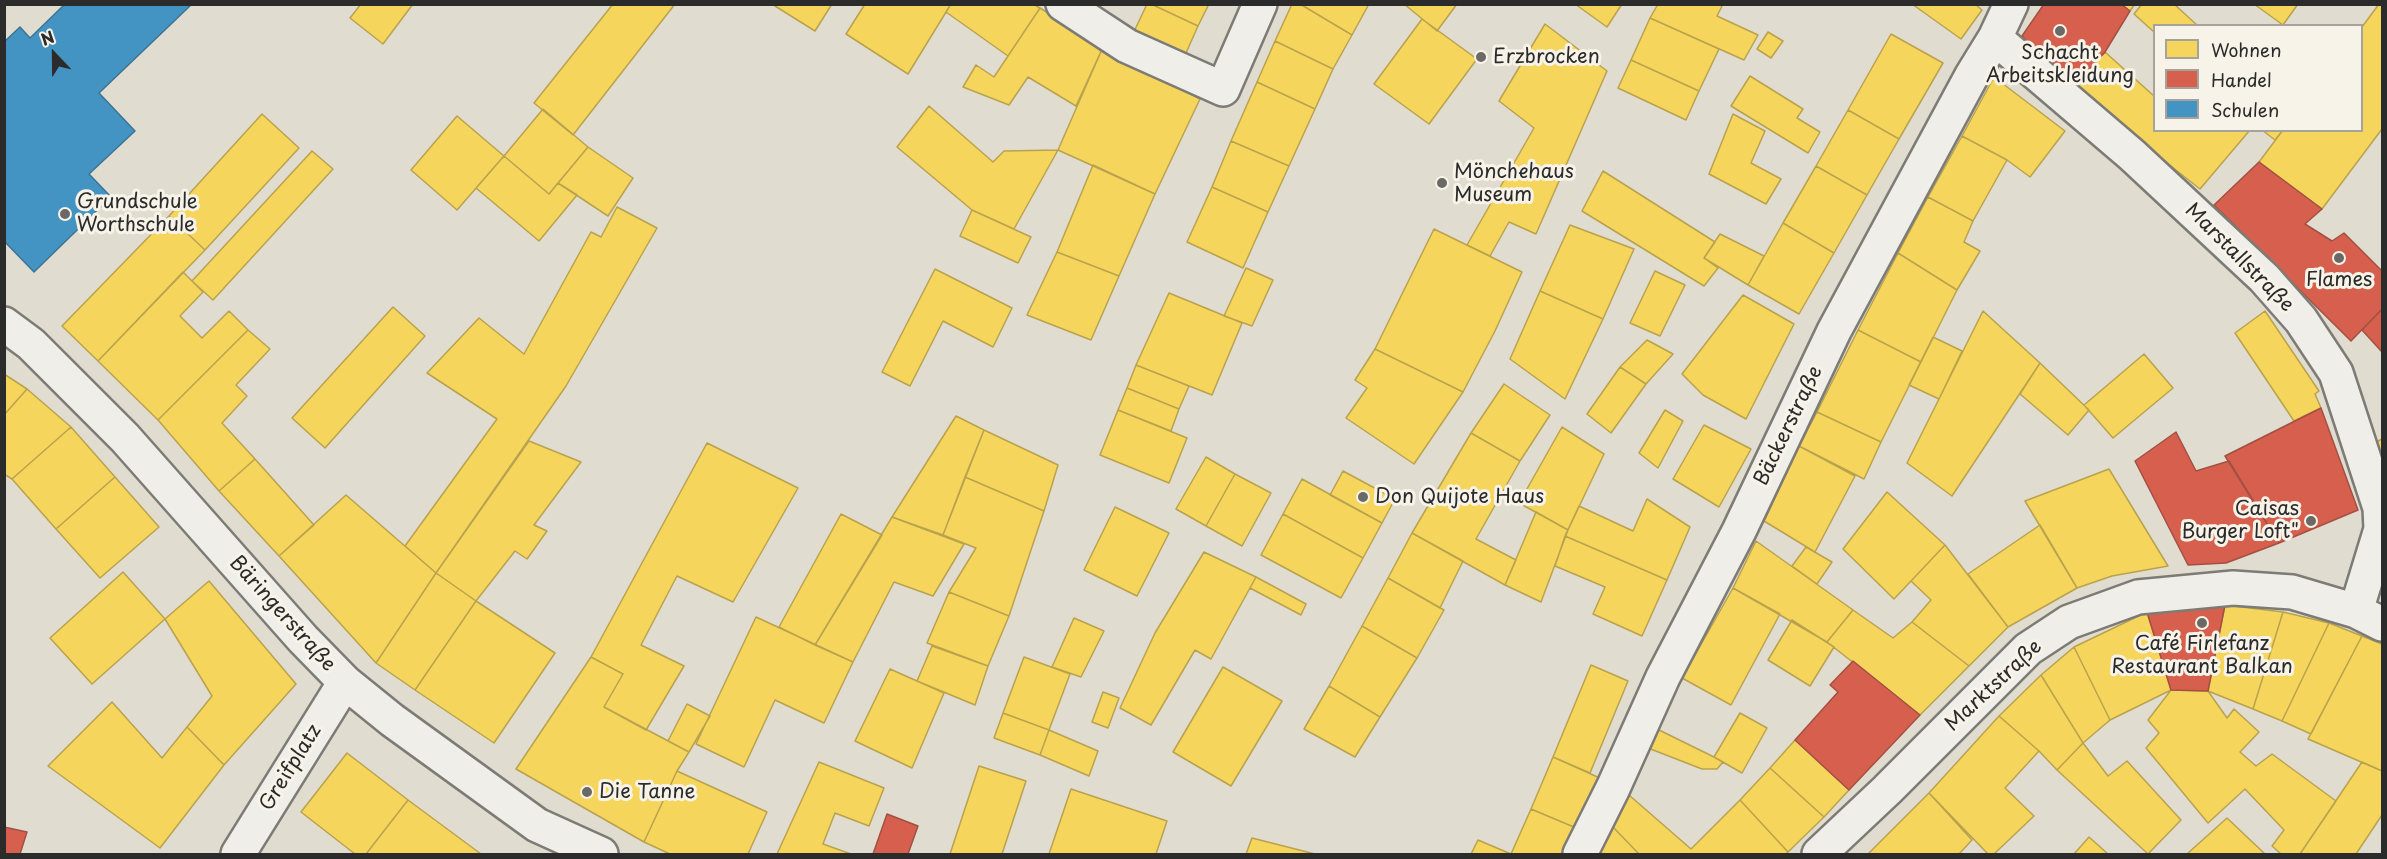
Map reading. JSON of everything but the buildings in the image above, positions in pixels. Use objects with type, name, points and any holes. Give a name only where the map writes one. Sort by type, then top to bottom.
[{"type":"street","points":[[1063,4],[1127,46],[1222,89],[1260,4]]},
{"type":"street","name":"Bäckerstraße","points":[[1580,855],[1663,677],[1739,531],[1834,331],[1971,77],[1995,38],[2011,4]]},
{"type":"street","name":"Marstallstraße","points":[[1995,38],[2132,155],[2264,278],[2301,320],[2336,373],[2380,508],[2381,529],[2369,618]]},
{"type":"street","name":"Bäringerstraße","points":[[4,324],[31,344],[124,438],[303,639],[345,682],[392,720],[537,825],[601,855]]},
{"type":"street","name":"Marktstraße","points":[[1819,855],[2028,649],[2069,622],[2138,597],[2233,588],[2292,592],[2369,618]]},
{"type":"street","name":"Greifplatz","points":[[238,855],[345,682]]},
{"type":"place","name":"Schacht Arbeitskleidung","points":[[2060,31]]},
{"type":"place","name":"Erzbrocken","points":[[1481,57]]},
{"type":"place","name":"Mönchehaus Museum","points":[[1442,183]]},
{"type":"place","name":"Grundschule Worthschule","points":[[65,214]]},
{"type":"place","name":"Flames","points":[[2339,258]]},
{"type":"place","name":"Don Quijote Haus","points":[[1363,497]]},
{"type":"place","name":"Caisas Burger Loft\"","points":[[2311,521]]},
{"type":"place","name":"Café Firlefanz Restaurant Balkan","points":[[2202,623]]},
{"type":"place","name":"Die Tanne","points":[[587,792]]}]
